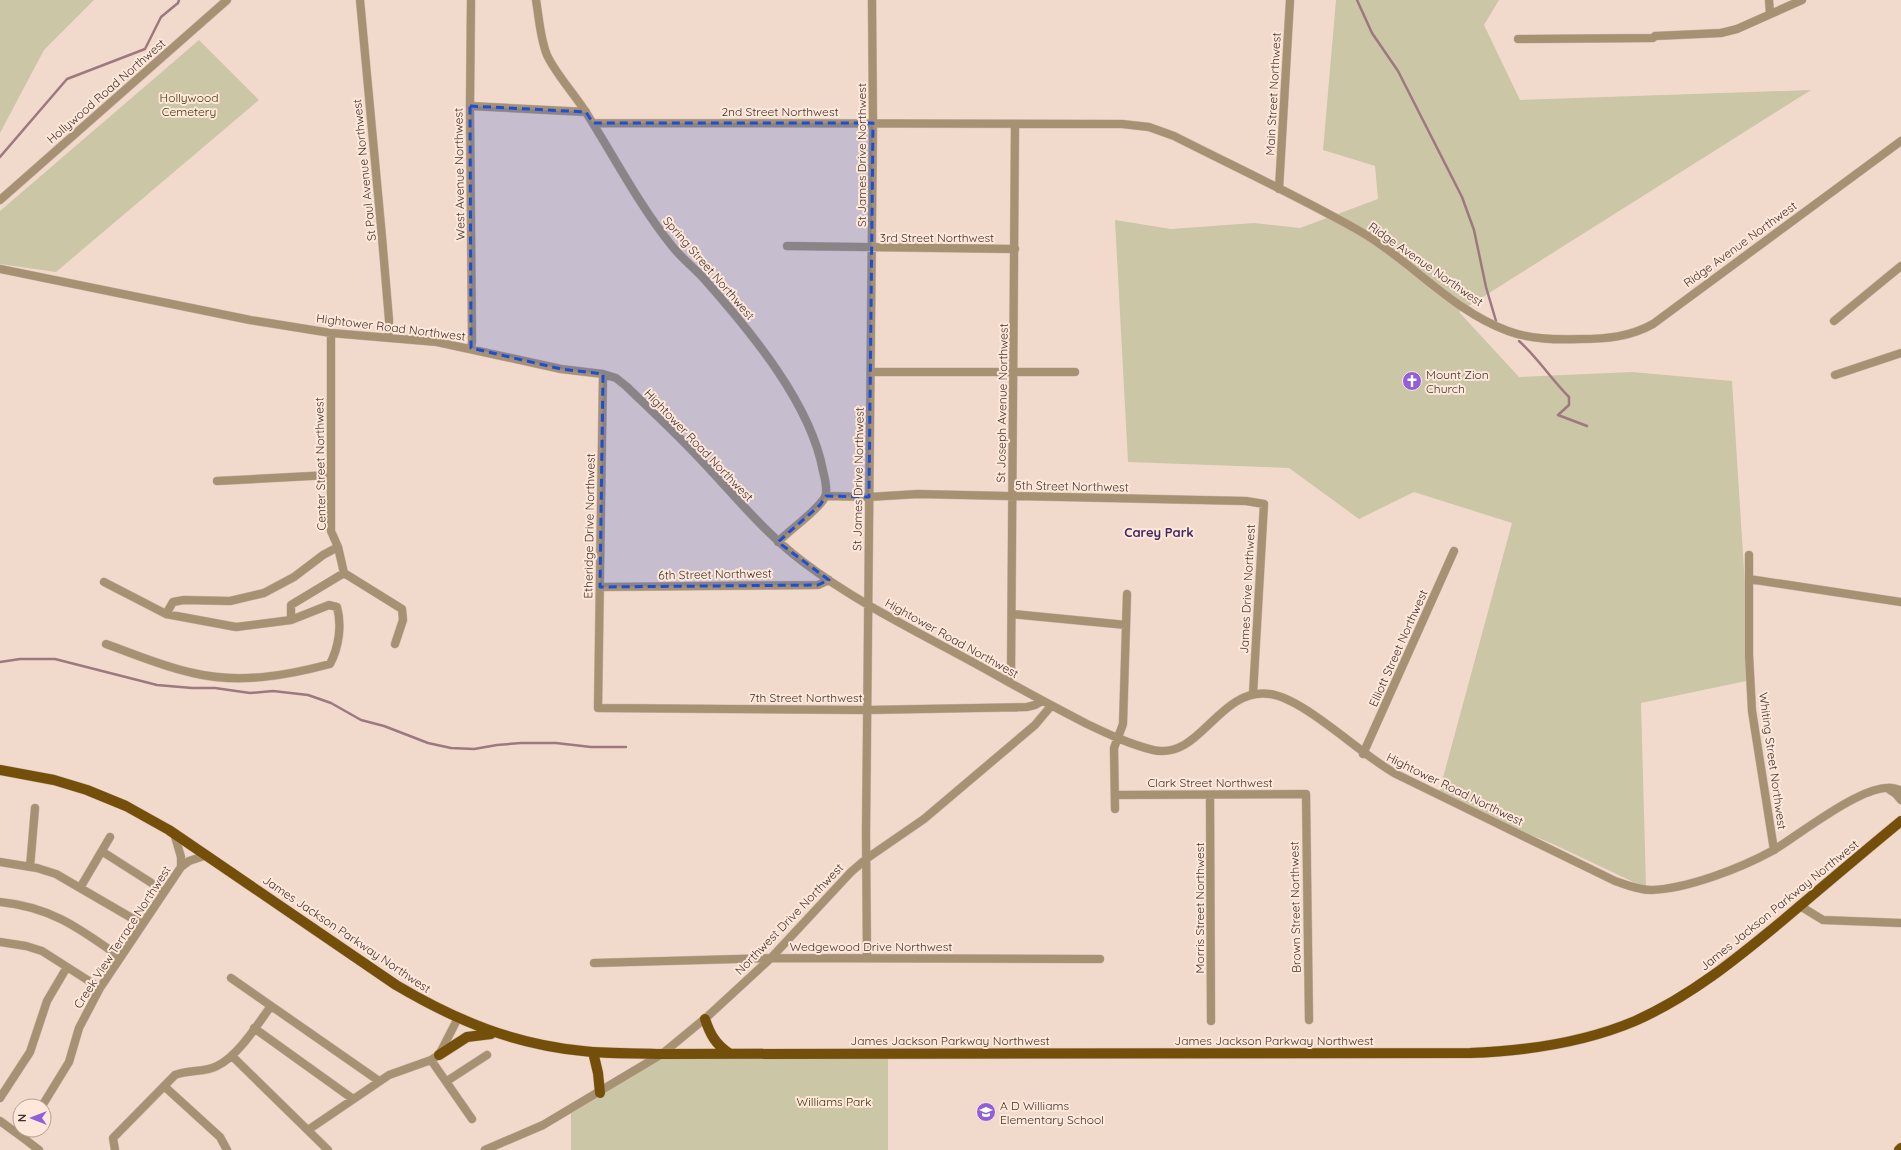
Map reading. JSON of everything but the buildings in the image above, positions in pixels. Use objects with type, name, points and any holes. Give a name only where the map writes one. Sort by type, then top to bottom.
[{"type":"main road","name":"James Jackson Parkway Northwest","points":[[0,770],[54,780],[87,790],[126,806],[174,833],[396,985],[432,1006],[458,1018],[499,1034],[544,1045],[593,1052],[662,1054],[1470,1053],[1528,1049],[1582,1039],[1634,1021],[1659,1009],[1709,979],[1800,906],[1901,821]]},
{"type":"main road","points":[[705,1018],[714,1040],[721,1048],[730,1054]]},
{"type":"main road","points":[[435,1057],[467,1037],[479,1034],[499,1034]]},
{"type":"main road","points":[[593,1052],[598,1073],[600,1093]]},
{"type":"street","name":"Hollywood Road Northwest","points":[[0,200],[227,0]]},
{"type":"street","name":"St Paul Avenue Northwest","points":[[360,0],[383,245],[389,338]]},
{"type":"street","name":"West Avenue Northwest","points":[[470,0],[471,348]]},
{"type":"street","name":"Spring Street Northwest","points":[[536,0],[547,56],[586,112],[649,216],[673,248],[706,280],[747,329],[792,394],[815,437],[822,461],[826,496]]},
{"type":"street","name":"St James Drive Northwest","points":[[867,958],[867,710],[874,123],[872,0]]},
{"type":"street","name":"Main Street Northwest","points":[[1279,189],[1290,0]]},
{"type":"street","points":[[1770,0],[1770,14]]},
{"type":"street","points":[[1518,39],[1653,38],[1656,36],[1720,33],[1737,28],[1802,0]]},
{"type":"street","points":[[470,106],[586,112]]},
{"type":"street","name":"2nd Street Northwest","points":[[593,123],[1015,124]]},
{"type":"street","name":"Ridge Avenue Northwest","points":[[1015,124],[1122,124],[1150,127],[1174,136],[1365,234],[1397,256],[1462,307],[1494,325],[1523,335],[1571,340],[1600,339],[1630,335],[1653,324],[1901,141]]},
{"type":"street","name":"St Joseph Avenue Northwest","points":[[1009,682],[1012,675],[1015,124]]},
{"type":"street","name":"3rd Street Northwest","points":[[787,246],[1015,249]]},
{"type":"street","points":[[1834,321],[1901,266]]},
{"type":"street","name":"Hightower Road Northwest","points":[[0,270],[250,320],[330,333],[437,342],[471,348],[561,369],[603,374],[616,378],[702,460],[746,510],[778,542],[829,580],[868,606],[1051,706],[1117,738],[1155,750],[1177,748],[1193,739],[1219,713],[1238,700],[1253,694],[1270,694],[1285,699],[1300,707],[1363,754],[1403,778],[1616,881],[1639,889],[1662,889],[1695,881],[1746,864],[1774,850],[1830,812],[1858,797],[1901,785]]},
{"type":"street","name":"Center Street Northwest","points":[[330,333],[331,531],[338,547],[344,573]]},
{"type":"street","points":[[1835,374],[1901,353]]},
{"type":"street","points":[[872,372],[1075,372]]},
{"type":"street","name":"Etheridge Drive Northwest","points":[[598,678],[603,374]]},
{"type":"street","points":[[217,481],[330,475]]},
{"type":"street","name":"5th Street Northwest","points":[[826,496],[870,497],[918,494],[1246,501]]},
{"type":"street","points":[[778,542],[788,531],[820,505],[826,496]]},
{"type":"street","name":"James Drive Northwest","points":[[1246,501],[1264,504],[1253,694]]},
{"type":"street","points":[[166,614],[173,602],[184,600],[230,601],[264,593],[294,577],[326,553],[338,547]]},
{"type":"street","name":"Elliott Street Northwest","points":[[1363,754],[1454,551]]},
{"type":"street","name":"Whiting Street Northwest","points":[[1749,555],[1749,654],[1752,711],[1774,850]]},
{"type":"street","points":[[291,620],[291,605],[344,573],[402,609],[403,620],[395,644]]},
{"type":"street","points":[[1749,579],[1901,602]]},
{"type":"street","name":"6th Street Northwest","points":[[600,587],[818,584],[829,580]]},
{"type":"street","points":[[104,582],[166,614],[236,627],[291,620],[330,605],[337,607],[340,626],[335,654],[330,664],[299,672],[259,678],[222,677],[193,673],[106,644]]},
{"type":"street","points":[[1115,808],[1114,748],[1123,724],[1127,594]]},
{"type":"street","points":[[1012,614],[1126,625]]},
{"type":"street","name":"7th Street Northwest","points":[[598,678],[598,708],[867,710],[1027,708],[1035,706],[1042,701]]},
{"type":"street","name":"Northwest Drive Northwest","points":[[485,1150],[543,1124],[600,1093],[662,1054],[705,1018],[771,958],[851,872],[866,858],[924,819],[1035,725],[1051,706]]},
{"type":"street","points":[[1888,788],[1901,791]]},
{"type":"street","points":[[1888,788],[1901,800]]},
{"type":"street","name":"Clark Street Northwest","points":[[1115,795],[1306,794]]},
{"type":"street","name":"Brown Street Northwest","points":[[1306,794],[1309,1020]]},
{"type":"street","name":"Morris Street Northwest","points":[[1210,795],[1211,1021]]},
{"type":"street","points":[[30,867],[35,808]]},
{"type":"street","name":"Creek View Terrace Northwest","points":[[174,833],[181,857],[181,867]]},
{"type":"street","points":[[80,888],[103,852],[110,837]]},
{"type":"street","points":[[103,852],[164,891]]},
{"type":"street","name":"Creek View Terrace Northwest","points":[[47,1098],[69,1062],[78,1028],[100,988],[120,957],[181,867],[189,861],[207,855]]},
{"type":"street","points":[[0,862],[30,867],[56,874],[142,924]]},
{"type":"street","points":[[0,902],[18,904],[47,912],[86,933],[120,957]]},
{"type":"street","points":[[1800,906],[1823,920],[1901,923]]},
{"type":"street","points":[[0,942],[26,946],[42,951],[100,988]]},
{"type":"street","name":"Wedgewood Drive Northwest","points":[[594,963],[771,958],[1100,959]]},
{"type":"street","points":[[0,1098],[30,1052],[47,1001],[67,967]]},
{"type":"street","points":[[231,978],[379,1081]]},
{"type":"street","points":[[115,1150],[113,1138],[175,1075],[183,1071],[208,1069],[217,1066],[232,1056],[271,1006]]},
{"type":"street","points":[[308,1130],[389,1075],[435,1057],[458,1018]]},
{"type":"street","points":[[254,1028],[353,1099]]},
{"type":"street","points":[[446,1081],[487,1055]]},
{"type":"street","points":[[232,1056],[328,1150]]},
{"type":"street","points":[[435,1057],[446,1081],[472,1119]]},
{"type":"street","points":[[164,1086],[220,1137],[227,1150]]},
{"type":"street","points":[[0,1121],[12,1127]]},
{"type":"street","points":[[28,1138],[39,1150]]},
{"type":"highlighted area","points":[[470,106],[586,112],[593,123],[873,123],[869,497],[826,496],[820,505],[778,542],[829,580],[818,585],[600,587],[603,374],[561,369],[471,348]]},
{"type":"green space","points":[[0,0],[94,0],[44,50],[0,133]]},
{"type":"green space","points":[[1336,0],[1499,0],[1484,25],[1520,100],[1811,90],[1459,312],[1519,377],[1632,372],[1732,381],[1751,680],[1641,703],[1646,888],[1553,844],[1438,796],[1512,523],[1414,492],[1359,519],[1289,468],[1128,462],[1115,220],[1171,229],[1254,223],[1300,228],[1378,199],[1375,166],[1323,150]]},
{"type":"green space","name":"Hollywood Cemetery","points":[[199,40],[259,100],[56,272],[0,264],[0,211]]},
{"type":"green space","name":"Williams Park","points":[[888,1050],[888,1150],[571,1150],[571,1110],[661,1055]]},
{"type":"waterway","points":[[0,157],[67,79],[145,49],[161,17],[178,3],[179,0]]},
{"type":"waterway","points":[[1357,0],[1372,33],[1398,71],[1462,197],[1474,230],[1486,287],[1496,321]]},
{"type":"waterway","points":[[1519,341],[1569,397],[1569,405],[1558,415],[1587,426]]},
{"type":"waterway","points":[[0,662],[20,659],[55,659],[157,685],[215,688],[250,693],[273,691],[308,695],[331,703],[361,720],[384,726],[428,743],[451,748],[474,749],[521,743],[556,743],[591,747],[626,747]]},
{"type":"place","name":"Mount Zion Church","points":[[1412,381]]},
{"type":"place","name":"A D Williams Elementary School","points":[[986,1112]]},
{"type":"district","name":"Carey Park","points":[[1159,532]]}]
